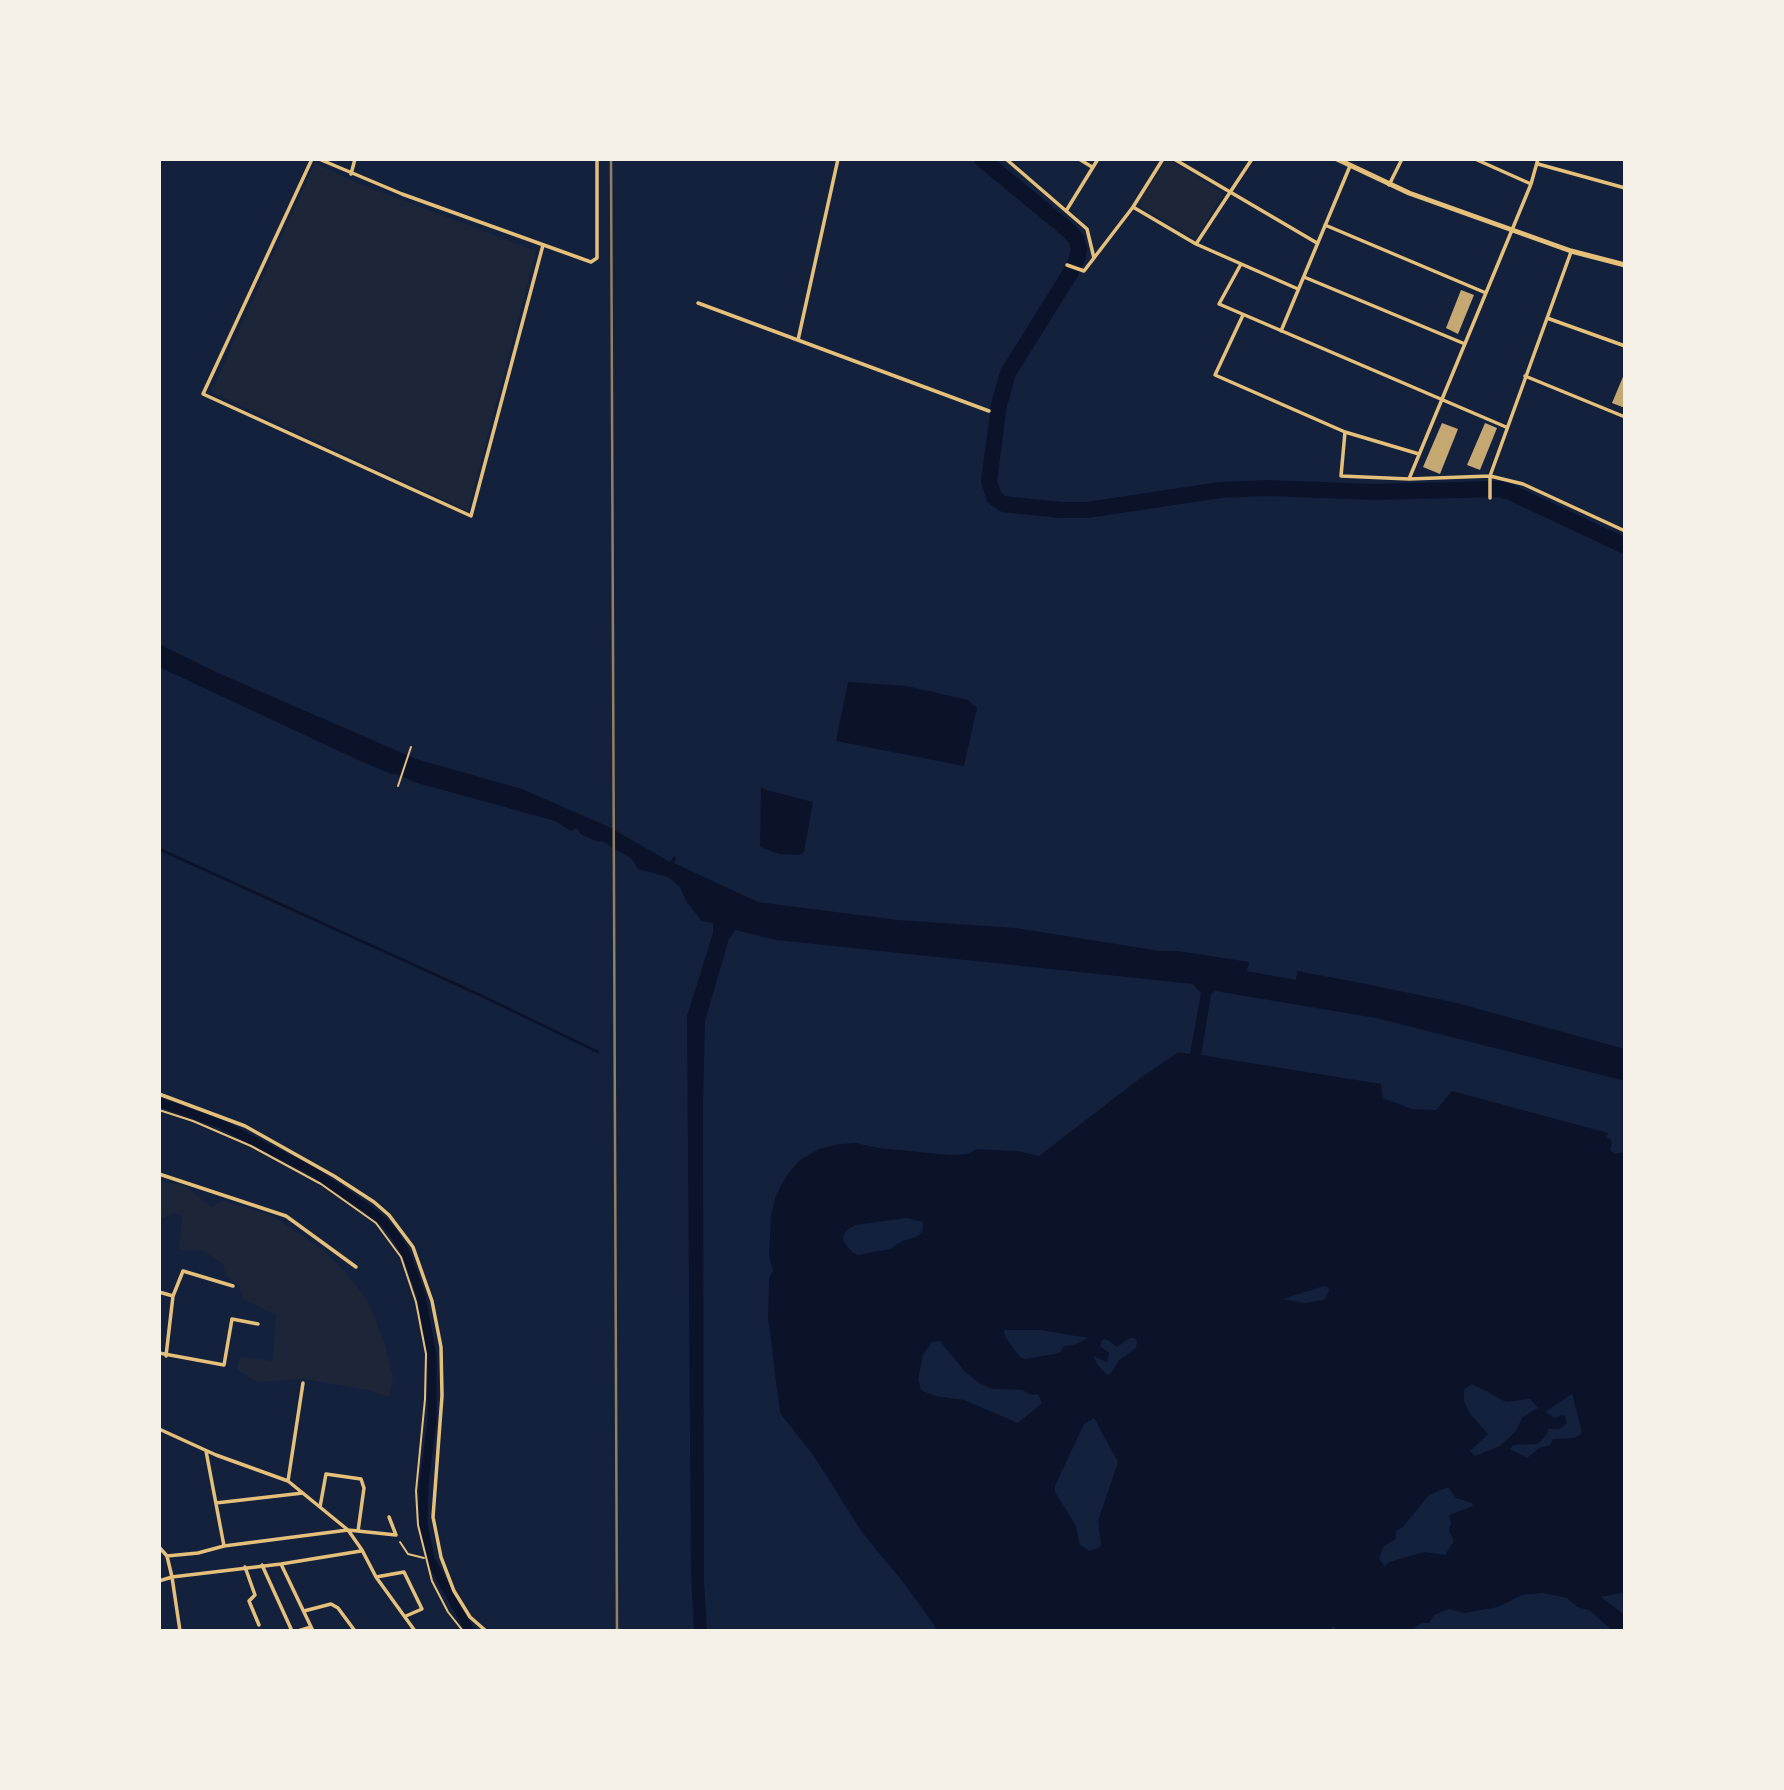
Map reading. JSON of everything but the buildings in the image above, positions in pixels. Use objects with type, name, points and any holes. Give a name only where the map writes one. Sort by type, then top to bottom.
[{"type":"street","points":[[312,159],[203,394],[471,516],[543,245]]},
{"type":"street","points":[[319,159],[351,174],[591,262],[597,258],[597,159]]},
{"type":"street","points":[[351,174],[355,159]]},
{"type":"street","points":[[798,340],[838,159]]},
{"type":"street","points":[[1006,159],[1087,229],[1094,258]]},
{"type":"street","points":[[1079,159],[1093,168]]},
{"type":"street","points":[[1066,211],[1098,159]]},
{"type":"street","points":[[1067,265],[1084,271],[1133,207],[1163,159]]},
{"type":"street","points":[[1174,159],[1318,243]]},
{"type":"street","points":[[1196,244],[1252,159]]},
{"type":"street","points":[[1337,159],[1389,185],[1571,251],[1625,265]]},
{"type":"street","points":[[1389,185],[1402,159]]},
{"type":"street","points":[[1475,159],[1531,184]]},
{"type":"street","points":[[1409,479],[1538,162],[1625,188]]},
{"type":"street","points":[[1281,331],[1350,166]]},
{"type":"street","points":[[1133,207],[1196,244],[1298,289]]},
{"type":"street","points":[[1325,225],[1486,293]]},
{"type":"street","points":[[1490,498],[1490,476],[1506,427],[1571,251]]},
{"type":"street","points":[[1241,264],[1219,304],[1506,427]]},
{"type":"street","points":[[1304,277],[1465,344]]},
{"type":"street","points":[[698,303],[989,411]]},
{"type":"street","points":[[1243,315],[1214,375],[1345,432],[1419,454]]},
{"type":"street","points":[[1546,318],[1625,346]]},
{"type":"street","points":[[1525,376],[1625,417]]},
{"type":"street","points":[[1345,432],[1341,475],[1409,479],[1490,476],[1523,484],[1625,531]]},
{"type":"street","points":[[159,1094],[245,1126],[334,1175],[389,1215],[413,1247],[432,1301],[441,1347],[442,1396],[433,1517],[441,1557],[454,1591],[470,1616],[486,1631]]},
{"type":"street","points":[[159,1174],[286,1216],[356,1267]]},
{"type":"street","points":[[166,1356],[173,1296],[183,1271],[233,1286]]},
{"type":"street","points":[[159,1292],[173,1296]]},
{"type":"street","points":[[159,1353],[223,1365],[232,1319],[258,1324]]},
{"type":"street","points":[[288,1480],[303,1383]]},
{"type":"street","points":[[159,1429],[206,1450],[288,1480],[348,1530],[376,1577],[415,1631]]},
{"type":"street","points":[[206,1450],[224,1546]]},
{"type":"street","points":[[320,1507],[326,1474],[361,1479],[364,1488],[358,1531]]},
{"type":"street","points":[[216,1503],[303,1493]]},
{"type":"street","points":[[167,1556],[348,1530],[396,1535],[389,1517]]},
{"type":"street","points":[[159,1547],[167,1556],[180,1631]]},
{"type":"street","points":[[159,1581],[362,1550]]},
{"type":"street","points":[[281,1564],[312,1629],[298,1631]]},
{"type":"street","points":[[262,1565],[292,1631]]},
{"type":"street","points":[[245,1567],[255,1595],[249,1601],[259,1626]]},
{"type":"street","points":[[376,1577],[404,1572],[422,1609],[406,1616]]},
{"type":"street","points":[[304,1611],[331,1604],[338,1608],[355,1631]]},
{"type":"path","points":[[398,786],[411,747]]},
{"type":"path","points":[[159,1110],[193,1121],[251,1146],[321,1184],[376,1223],[401,1257],[416,1302],[426,1354],[425,1399],[416,1491],[418,1525],[424,1558],[440,1598],[463,1631]]},
{"type":"path","points":[[396,1535],[405,1552],[424,1558]]},
{"type":"shaded area","points":[[1170,160],[1221,192],[1222,195],[1197,237],[1193,238],[1141,207],[1139,202],[1166,161]]},
{"type":"shaded area","points":[[315,163],[357,183],[536,251],[468,511],[211,392]]},
{"type":"shaded area","points":[[159,644],[216,672],[416,759],[522,789],[609,827],[670,862],[674,856],[674,863],[758,902],[898,920],[1016,928],[1249,962],[1247,971],[1296,980],[1297,971],[1453,1002],[1625,1049],[1625,1081],[1376,1018],[1215,991],[1211,995],[1201,1055],[1381,1084],[1383,1098],[1412,1109],[1436,1110],[1452,1091],[1608,1133],[1606,1138],[1612,1143],[1610,1150],[1615,1154],[1625,1152],[1625,1592],[1601,1597],[1622,1613],[1625,1631],[1613,1631],[1589,1610],[1577,1607],[1567,1598],[1543,1593],[1522,1595],[1498,1607],[1464,1613],[1450,1609],[1434,1615],[1429,1623],[1422,1623],[1409,1631],[1337,1631],[1334,1626],[1327,1631],[938,1631],[862,1532],[813,1455],[780,1413],[768,1317],[769,1278],[773,1271],[769,1256],[771,1216],[776,1195],[787,1175],[800,1160],[819,1149],[839,1144],[856,1143],[878,1148],[950,1155],[967,1154],[977,1149],[1017,1151],[1039,1156],[1139,1079],[1179,1052],[1190,1054],[1201,993],[1193,984],[776,940],[735,930],[729,939],[705,1021],[704,1582],[707,1631],[694,1631],[691,1574],[687,1016],[713,933],[713,923],[702,921],[686,901],[680,887],[668,877],[638,869],[632,859],[602,841],[598,842],[581,834],[576,828],[571,831],[555,821],[391,774],[159,667]],"holes":[[[907,1218],[923,1222],[922,1232],[916,1237],[902,1241],[890,1249],[858,1255],[844,1242],[843,1236],[855,1225]],[[1328,1287],[1329,1291],[1324,1300],[1304,1303],[1283,1299]],[[1005,1330],[1041,1330],[1088,1338],[1074,1345],[1064,1346],[1055,1354],[1024,1359],[1008,1341]],[[1130,1338],[1137,1341],[1136,1348],[1119,1360],[1107,1375],[1093,1356],[1107,1362],[1109,1353],[1100,1346],[1102,1340],[1106,1339],[1117,1347]],[[940,1341],[965,1372],[979,1383],[993,1389],[1022,1390],[1031,1395],[1038,1394],[1042,1403],[1018,1423],[964,1400],[935,1396],[921,1390],[918,1379],[923,1355],[932,1342]],[[1472,1384],[1506,1402],[1530,1399],[1538,1408],[1522,1418],[1516,1431],[1500,1446],[1475,1456],[1470,1451],[1488,1434],[1471,1415],[1464,1401],[1464,1390]],[[1572,1394],[1582,1431],[1580,1435],[1553,1439],[1550,1445],[1539,1448],[1527,1458],[1510,1449],[1513,1445],[1538,1444],[1548,1429],[1559,1429],[1567,1423],[1565,1416],[1555,1418],[1545,1412]],[[1094,1418],[1118,1462],[1098,1521],[1101,1545],[1099,1548],[1089,1551],[1080,1545],[1076,1526],[1055,1492],[1055,1486],[1084,1424]],[[1446,1488],[1449,1488],[1456,1498],[1472,1503],[1473,1506],[1449,1515],[1449,1531],[1454,1541],[1445,1555],[1425,1552],[1389,1562],[1385,1567],[1379,1558],[1384,1546],[1396,1539],[1396,1531],[1403,1527],[1429,1495]]]},
{"type":"shaded area","points":[[848,682],[907,686],[968,700],[977,708],[964,766],[836,741]]},
{"type":"shaded area","points":[[761,787],[813,802],[804,852],[799,855],[779,854],[760,847]]},
{"type":"shaded area","points":[[159,1181],[186,1186],[211,1207],[223,1201],[273,1216],[322,1249],[347,1274],[368,1301],[385,1345],[393,1379],[389,1397],[368,1390],[303,1379],[256,1382],[237,1369],[240,1357],[273,1361],[276,1315],[243,1299],[239,1285],[226,1276],[223,1264],[202,1250],[179,1250],[182,1215],[174,1213],[159,1220]]},
{"type":"waterway","points":[[982,159],[1068,230],[1076,239],[1079,249],[1071,272],[1008,373],[999,405],[989,481],[994,497],[1003,504],[1087,510],[1220,490],[1267,488],[1374,492],[1499,489],[1625,546]]},
{"type":"waterway","points":[[159,849],[480,995],[598,1052]]},
{"type":"waterway","points":[[159,1102],[221,1124],[312,1171],[368,1209],[386,1224],[397,1238],[407,1256],[421,1295],[432,1356],[432,1420],[424,1484],[423,1524],[430,1559],[470,1631]]},
{"type":"railway","points":[[611,159],[617,1631]]}]
